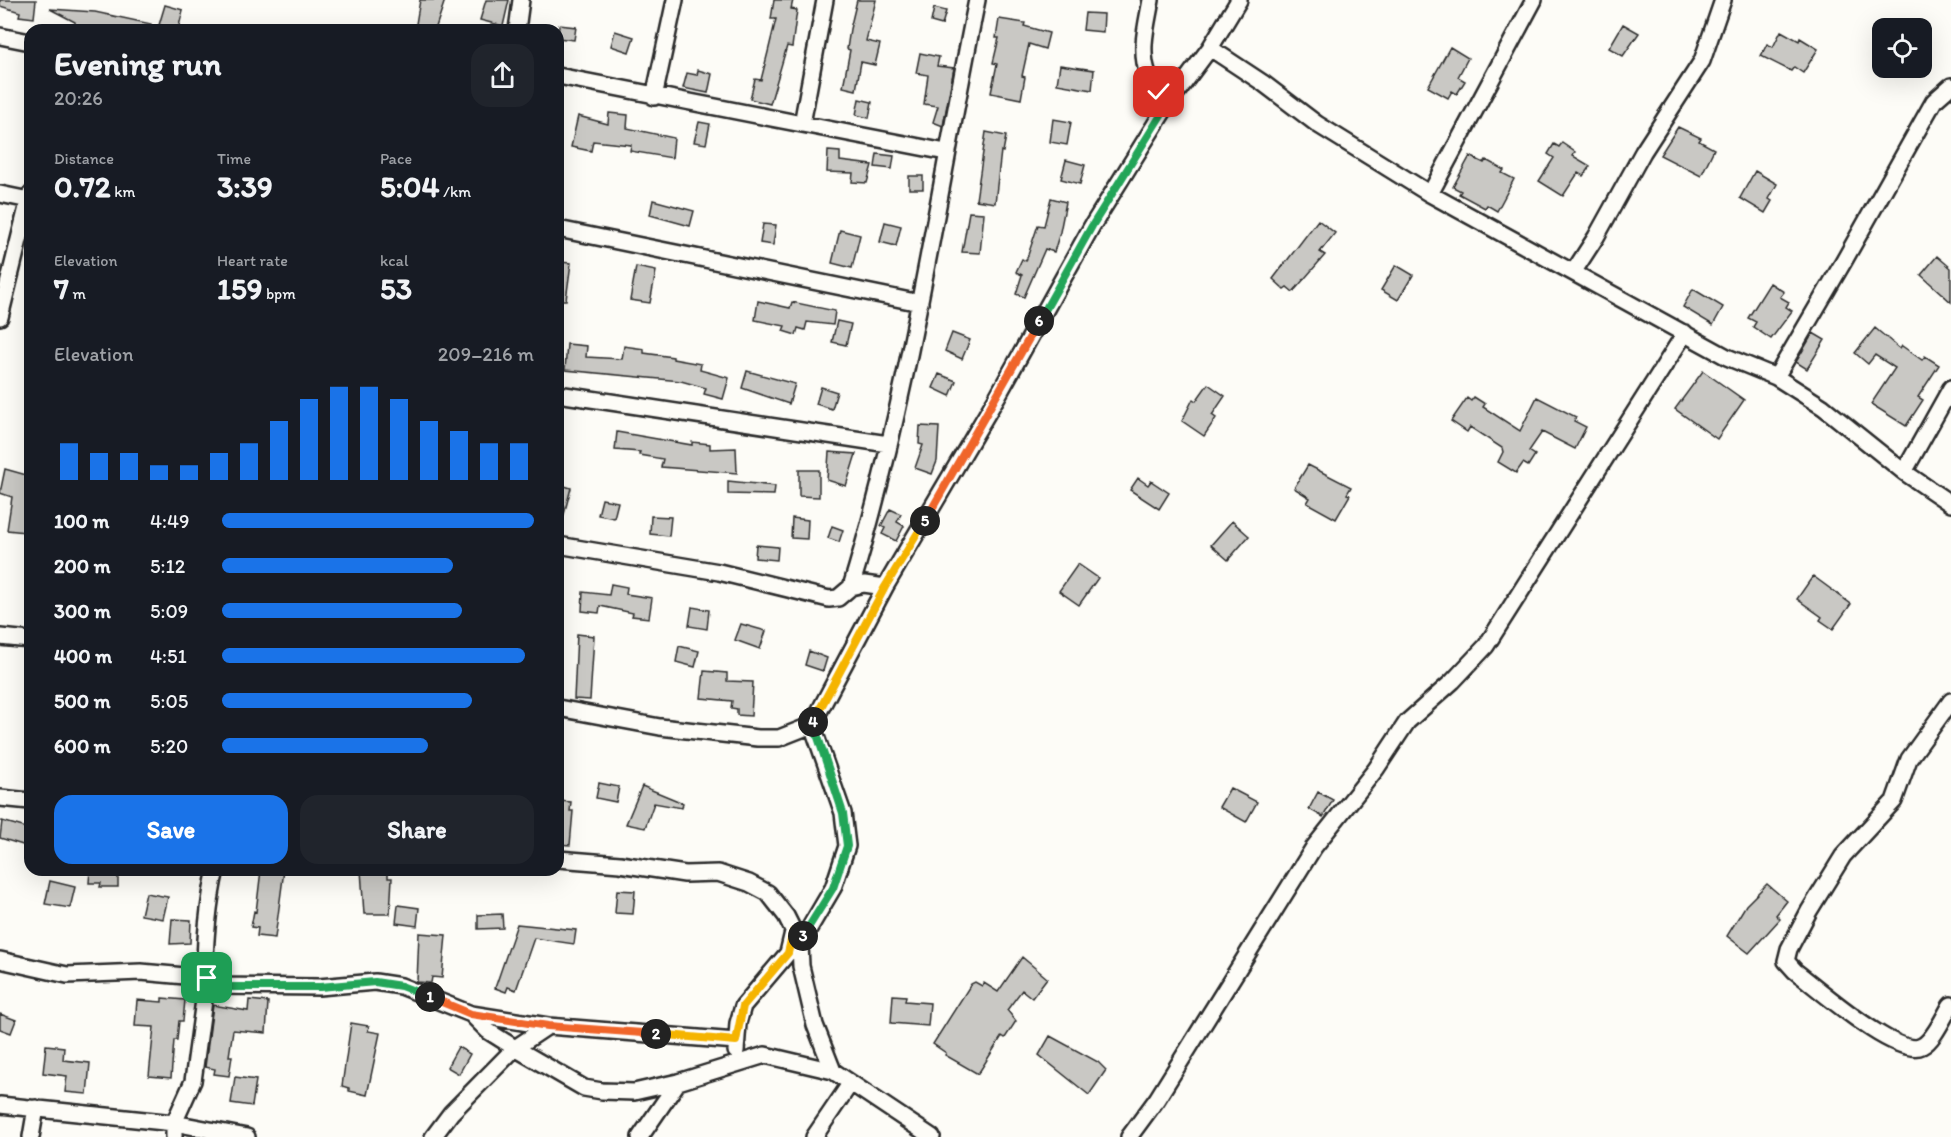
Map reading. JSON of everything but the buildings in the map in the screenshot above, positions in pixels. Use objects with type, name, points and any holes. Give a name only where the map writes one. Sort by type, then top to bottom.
[{"type":"street","points":[[518,24],[521,0]]},
{"type":"street","points":[[654,97],[675,0]]},
{"type":"street","points":[[802,124],[825,0]]},
{"type":"street","points":[[851,587],[871,523],[921,303],[946,153],[976,0]]},
{"type":"street","points":[[1151,0],[1144,40],[1144,58],[1148,75],[1166,107]]},
{"type":"street","points":[[564,709],[660,727],[758,738],[779,738],[812,725],[885,587],[991,407],[1092,226],[1166,107],[1210,48],[1239,0]]},
{"type":"street","points":[[1430,194],[1534,0]]},
{"type":"street","points":[[1574,271],[1596,237],[1643,152],[1702,61],[1723,0]]},
{"type":"street","points":[[0,36],[24,41]]},
{"type":"street","points":[[1210,48],[1263,83],[1317,124],[1430,194],[1510,240],[1574,271],[1609,294],[1686,333],[1727,357],[1776,377],[1823,407],[1904,472],[1951,504]]},
{"type":"street","points":[[564,77],[654,97],[946,153]]},
{"type":"street","points":[[1776,377],[1934,101],[1951,86]]},
{"type":"street","points":[[0,194],[24,196]]},
{"type":"street","points":[[0,317],[24,218]]},
{"type":"street","points":[[564,230],[921,303]]},
{"type":"street","points":[[1129,1137],[1157,1099],[1314,847],[1376,769],[1407,722],[1453,681],[1486,646],[1686,333]]},
{"type":"street","points":[[1904,472],[1951,388]]},
{"type":"street","points":[[564,395],[888,444]]},
{"type":"street","points":[[564,546],[719,572],[829,599],[838,598],[851,587],[864,585],[885,587]]},
{"type":"street","points":[[0,637],[24,639]]},
{"type":"street","points":[[1951,701],[1909,759],[1894,801],[1842,856],[1799,930],[1786,961],[1795,971],[1873,1031],[1902,1047],[1914,1049],[1925,1045],[1951,1005]]},
{"type":"street","points":[[736,1064],[736,1041],[743,1006],[788,953],[796,938],[833,888],[847,846],[843,813],[812,725]]},
{"type":"street","points":[[0,798],[24,800]]},
{"type":"street","points":[[564,859],[620,864],[685,874],[718,873],[768,893],[786,916],[796,938],[815,1025],[832,1071]]},
{"type":"street","points":[[174,1130],[193,1081],[207,978],[209,917],[215,876]]},
{"type":"street","points":[[0,960],[67,975],[141,972],[207,978]]},
{"type":"street","points":[[207,978],[210,984],[216,987],[320,987],[375,982],[401,986],[471,1014],[548,1026],[736,1041]]},
{"type":"street","points":[[471,1014],[488,1030],[515,1048],[584,1088],[634,1092],[678,1082],[765,1055],[832,1071],[932,1137]]},
{"type":"street","points":[[434,1137],[451,1113],[515,1048],[548,1026]]},
{"type":"street","points":[[640,1137],[678,1082]]},
{"type":"street","points":[[814,1137],[850,1084]]},
{"type":"street","points":[[0,1105],[36,1108],[174,1130],[247,1137]]},
{"type":"street","points":[[31,1137],[36,1108]]},
{"type":"route","points":[[207,978],[210,984],[216,987],[260,985],[320,987],[375,982],[401,986],[471,1014],[548,1026],[736,1041],[743,1006],[788,953],[793,932],[800,944],[811,921],[833,888],[847,846],[843,813],[812,725],[828,692],[857,644],[885,587],[997,396],[1092,226],[1166,107],[1159,92]]}]
